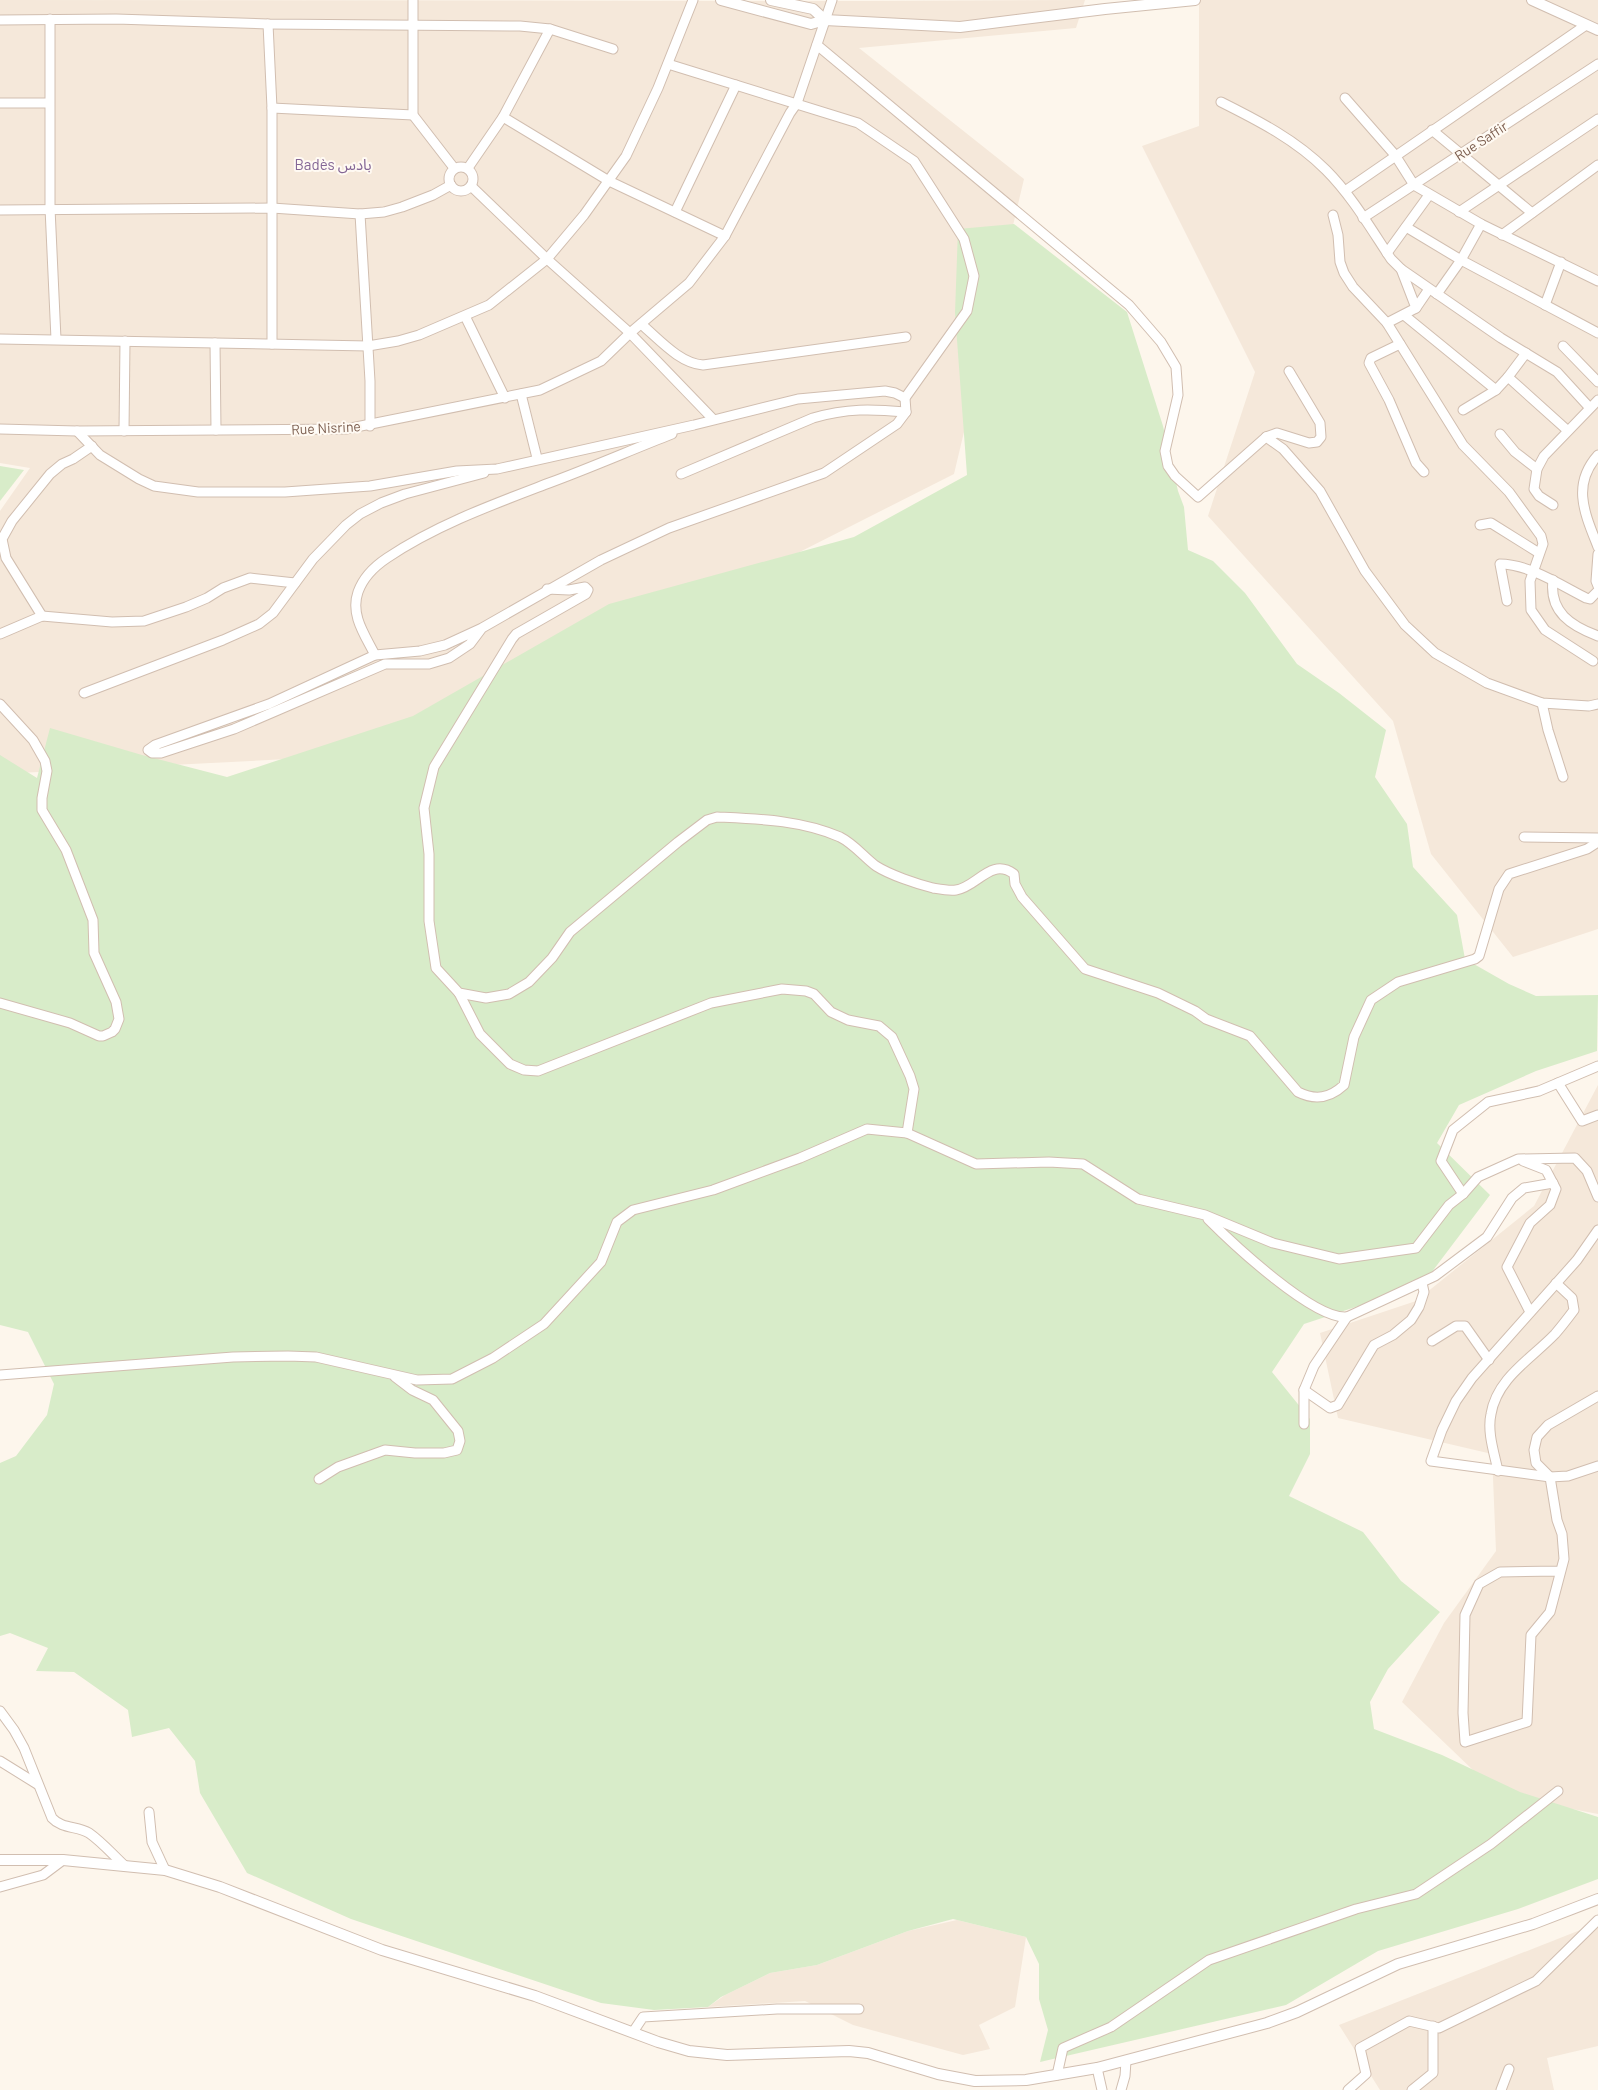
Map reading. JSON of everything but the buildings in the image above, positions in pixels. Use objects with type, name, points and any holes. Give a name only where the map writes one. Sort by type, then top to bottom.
[{"type":"street","points":[[413,0],[413,115],[454,168]]},
{"type":"street","points":[[0,338],[368,346],[398,341],[489,305],[547,259],[584,215],[609,181],[630,147],[658,88],[693,0]]},
{"type":"street","points":[[721,0],[810,24],[826,20],[960,27],[1195,0]]},
{"type":"street","points":[[771,0],[813,9],[826,20]]},
{"type":"street","name":"Rue Nisrine","points":[[0,429],[124,431],[346,429],[370,426],[540,390],[602,361],[641,324],[689,283],[725,236],[797,103],[832,0]]},
{"type":"street","points":[[1532,0],[1598,30]]},
{"type":"street","points":[[50,19],[50,208],[56,339]]},
{"type":"street","points":[[0,20],[50,19],[268,24],[520,26],[550,29],[613,49]]},
{"type":"street","points":[[268,24],[272,108],[272,344]]},
{"type":"street","points":[[1345,191],[1586,25]]},
{"type":"street","points":[[468,168],[503,117],[550,29]]},
{"type":"street","points":[[817,45],[1129,305],[1160,342],[1176,367],[1178,395],[1165,451],[1168,466],[1175,476],[1198,497],[1266,437],[1277,433],[1309,443],[1317,442],[1321,437],[1320,423],[1289,371]]},
{"type":"street","points":[[482,628],[470,644],[449,658],[429,664],[384,664],[261,718],[206,739],[161,753],[152,753],[148,750],[155,745],[212,726],[278,700],[375,655],[432,649],[445,645],[482,628],[547,589],[601,560],[669,528],[824,473],[898,424],[906,412],[905,398],[967,311],[974,276],[964,239],[914,161],[858,123],[668,64]]},
{"type":"street","name":"Rue Saffir","points":[[1363,218],[1598,64]]},
{"type":"street","points":[[675,212],[736,85]]},
{"type":"street","points":[[1345,98],[1395,155],[1414,185],[1480,224],[1598,281]]},
{"type":"street","points":[[1221,102],[1265,124],[1296,145],[1325,170],[1345,191],[1387,253],[1401,269],[1557,372],[1589,407]]},
{"type":"street","points":[[0,103],[49,103]]},
{"type":"street","points":[[272,108],[413,115]]},
{"type":"street","points":[[503,117],[609,181],[725,236]]},
{"type":"street","points":[[1459,212],[1598,119]]},
{"type":"street","points":[[1432,130],[1532,213]]},
{"type":"street","points":[[1502,235],[1598,165]]},
{"type":"street","points":[[463,166],[468,168],[473,176],[471,186],[463,191],[454,189],[450,185],[449,176],[454,168],[463,166]]},
{"type":"street","points":[[0,210],[50,208],[272,208],[360,214],[402,208],[433,195],[450,185]]},
{"type":"street","points":[[471,186],[547,259],[630,334],[712,419]]},
{"type":"street","points":[[1387,253],[1429,195]]},
{"type":"street","points":[[360,214],[368,346],[370,426]]},
{"type":"street","points":[[1332,214],[1338,235],[1340,262],[1344,273],[1354,287],[1387,323],[1462,445],[1509,492],[1541,536],[1542,544],[1530,581],[1531,610],[1546,630],[1593,661]]},
{"type":"street","points":[[1437,294],[1462,260],[1480,224]]},
{"type":"street","points":[[1406,227],[1462,260],[1598,332]]},
{"type":"street","points":[[1545,305],[1561,262]]},
{"type":"street","points":[[1401,269],[1416,308]]},
{"type":"street","points":[[1387,323],[1416,308],[1428,288]]},
{"type":"street","points":[[1404,315],[1496,390]]},
{"type":"street","points":[[465,316],[505,398]]},
{"type":"street","points":[[641,324],[683,359],[694,364],[703,365],[906,337]]},
{"type":"street","points":[[124,431],[125,341]]},
{"type":"street","points":[[215,343],[216,430]]},
{"type":"street","points":[[1400,344],[1372,358],[1369,363],[1389,400],[1416,463],[1424,472]]},
{"type":"street","points":[[1563,346],[1598,382]]},
{"type":"street","points":[[1463,410],[1496,390],[1526,353]]},
{"type":"street","points":[[1508,377],[1568,430]]},
{"type":"street","points":[[375,655],[357,618],[356,599],[364,580],[375,567],[387,558],[428,534],[498,502],[712,419],[798,399],[885,391],[905,398]]},
{"type":"street","points":[[522,394],[537,458]]},
{"type":"street","points":[[1553,505],[1534,489],[1537,469],[1544,456],[1589,407],[1598,400]]},
{"type":"street","points":[[681,474],[813,418],[836,411],[872,409],[906,412]]},
{"type":"street","points":[[84,693],[250,629],[273,614],[295,583],[326,546],[360,514],[405,494],[537,458],[694,425]]},
{"type":"street","points":[[77,431],[107,459],[139,479],[165,488],[198,492],[285,492],[370,486],[457,471],[497,469]]},
{"type":"street","points":[[1500,434],[1515,452],[1537,469]]},
{"type":"street","points":[[1266,437],[1283,449],[1320,492],[1365,571],[1405,625],[1434,653],[1487,684],[1542,703],[1589,706],[1598,704]]},
{"type":"street","points":[[42,616],[6,558],[2,539],[12,521],[50,474],[62,464],[74,459],[92,446]]},
{"type":"street","points":[[1598,455],[1590,464],[1582,481],[1584,510],[1598,547]]},
{"type":"street","points":[[1480,524],[1490,523],[1539,553]]},
{"type":"street","points":[[1598,554],[1596,581],[1598,586]]},
{"type":"street","points":[[1507,601],[1500,564],[1532,572],[1553,580],[1586,598],[1590,599],[1598,591]]},
{"type":"street","points":[[0,634],[42,616],[112,622],[144,621],[186,607],[207,598],[223,588],[250,578],[295,583]]},
{"type":"street","points":[[1553,580],[1552,599],[1568,621],[1583,631],[1598,636]]},
{"type":"street","points":[[547,589],[570,590],[586,587],[588,590],[586,594],[512,638],[434,767],[424,808],[429,854],[429,921],[436,968],[459,993],[480,1034],[510,1064],[524,1070],[538,1071],[711,1003],[782,989],[814,994],[831,1012],[848,1020],[879,1026],[892,1037],[914,1089],[907,1133]]},
{"type":"street","points":[[1542,703],[1548,730],[1563,777]]},
{"type":"street","points":[[0,704],[33,740],[45,761],[46,770],[42,810],[66,850],[77,873],[93,920],[94,953],[116,1002],[118,1019],[112,1032],[99,1036],[70,1023],[0,1002]]},
{"type":"street","points":[[459,993],[486,998],[509,994],[529,982],[552,958],[570,932],[707,820],[717,817],[782,821],[841,838],[876,866],[933,888],[956,890],[989,871],[1003,868],[1008,870],[1014,874],[1015,884],[1022,897],[1085,969],[1158,993],[1195,1011],[1206,1019],[1250,1036],[1298,1092],[1307,1096],[1327,1097],[1344,1085],[1354,1037],[1371,1000],[1398,982],[1476,959],[1479,956],[1499,889],[1509,874],[1587,849],[1598,840]]},
{"type":"street","points":[[1524,837],[1598,840]]},
{"type":"street","points":[[1463,1194],[1441,1161],[1453,1130],[1488,1102],[1539,1091],[1580,1073],[1597,1071]]},
{"type":"street","points":[[1558,1083],[1582,1121],[1598,1115]]},
{"type":"street","points":[[0,1375],[233,1357],[288,1356],[316,1357],[417,1380],[452,1379],[493,1358],[544,1324],[601,1262],[617,1222],[633,1210],[713,1190],[800,1158],[868,1129],[907,1133],[976,1164],[1049,1162],[1084,1164],[1138,1200],[1205,1215],[1273,1243],[1339,1258],[1416,1248],[1448,1205],[1463,1194],[1478,1177],[1518,1159],[1575,1158],[1587,1171],[1598,1197]]},
{"type":"street","points":[[1518,1159],[1546,1170],[1556,1189],[1550,1205],[1530,1223],[1507,1267],[1530,1312]]},
{"type":"street","points":[[1205,1215],[1228,1239],[1297,1296],[1338,1318],[1347,1317],[1435,1276],[1487,1237],[1512,1198],[1524,1188],[1553,1183]]},
{"type":"street","points":[[1598,1230],[1577,1260],[1472,1378],[1456,1401],[1442,1430],[1431,1461],[1550,1477],[1568,1476],[1598,1466]]},
{"type":"street","points":[[1304,1390],[1330,1408],[1338,1405],[1374,1345],[1393,1336],[1411,1320],[1424,1292],[1422,1283]]},
{"type":"street","points":[[1498,1471],[1490,1430],[1491,1413],[1496,1398],[1506,1379],[1554,1334],[1574,1310],[1575,1303],[1572,1298],[1556,1283]]},
{"type":"street","points":[[1304,1424],[1304,1390],[1314,1366],[1347,1317]]},
{"type":"street","points":[[1432,1341],[1456,1326],[1465,1326],[1489,1360]]},
{"type":"street","points":[[319,1479],[338,1467],[385,1450],[444,1453],[457,1450],[460,1441],[458,1431],[433,1400],[412,1390],[393,1375]]},
{"type":"street","points":[[1559,1571],[1500,1572],[1479,1584],[1465,1616],[1463,1712],[1465,1742],[1527,1722],[1530,1634],[1550,1612],[1559,1571],[1564,1559],[1562,1534],[1557,1520],[1550,1477],[1536,1463],[1534,1450],[1537,1437],[1548,1425],[1598,1396]]},
{"type":"street","points":[[0,1711],[21,1742],[37,1784],[55,1822],[88,1833],[125,1866]]},
{"type":"street","points":[[0,1761],[37,1784]]},
{"type":"street","points":[[1056,2075],[1063,2048],[1111,2027],[1209,1960],[1356,1909],[1416,1894],[1491,1844],[1558,1791]]},
{"type":"street","points":[[149,1812],[152,1842],[165,1870]]},
{"type":"street","points":[[0,1860],[63,1860],[165,1870],[220,1888],[382,1950],[535,1996],[689,2051],[727,2055],[826,2050],[868,2053],[938,2074],[974,2081],[1026,2080],[1097,2068],[1267,2023],[1298,2012],[1398,1964],[1533,1924],[1598,1898]]},
{"type":"street","points":[[0,1887],[43,1874],[63,1860]]},
{"type":"street","points":[[1348,2090],[1366,2074],[1360,2048],[1409,2021],[1439,2028],[1536,1981],[1598,1920]]},
{"type":"street","points":[[633,2032],[643,2017],[777,2009],[859,2009]]},
{"type":"street","points":[[1412,2090],[1433,2073],[1434,2026]]},
{"type":"street","points":[[1121,2090],[1126,2076],[1126,2061]]},
{"type":"street","points":[[1097,2068],[1102,2090]]},
{"type":"street","points":[[1501,2090],[1509,2069]]},
{"type":"shaded area","points":[[0,0],[1085,0],[1076,28],[859,48],[1024,179],[954,474],[402,753],[0,774],[0,511],[30,468],[0,463]]},
{"type":"shaded area","points":[[1199,0],[1598,0],[1598,929],[1513,957],[1431,854],[1393,721],[1208,516],[1255,372],[1142,146],[1199,126]]},
{"type":"shaded area","points":[[1598,1085],[1598,1814],[1499,1795],[1402,1702],[1444,1623],[1496,1551],[1492,1454],[1338,1418],[1320,1333],[1416,1301],[1534,1206]]},
{"type":"shaded area","points":[[957,1920],[1026,1937],[1015,2007],[979,2025],[990,2049],[963,2055],[853,2025],[805,2001],[708,2007],[725,1995],[770,1973],[817,1965],[908,1931]]},
{"type":"shaded area","points":[[1598,1923],[1598,2046],[1547,2058],[1554,2090],[1380,2090],[1339,2025]]},
{"type":"green space","points":[[1014,224],[1127,312],[1163,426],[1178,491],[1184,507],[1188,550],[1213,561],[1245,593],[1297,664],[1339,693],[1386,730],[1375,777],[1407,824],[1413,867],[1457,915],[1465,959],[1509,984],[1536,996],[1598,995],[1597,1051],[1536,1071],[1459,1105],[1437,1143],[1490,1195],[1422,1285],[1304,1324],[1272,1372],[1310,1419],[1310,1454],[1289,1496],[1363,1532],[1401,1581],[1440,1612],[1388,1669],[1370,1702],[1374,1729],[1442,1755],[1520,1792],[1598,1817],[1598,1879],[1518,1909],[1378,1951],[1286,2005],[1040,2062],[1048,2030],[1039,1999],[1039,1964],[1026,1937],[953,1919],[908,1931],[817,1965],[770,1973],[721,1997],[708,2007],[654,2010],[601,2003],[351,1919],[247,1873],[200,1793],[195,1761],[169,1728],[132,1737],[128,1710],[74,1672],[36,1671],[48,1648],[10,1633],[0,1636],[0,1463],[16,1456],[47,1415],[54,1384],[28,1332],[0,1325],[0,755],[37,778],[50,728],[227,777],[413,716],[609,604],[854,537],[967,475],[955,313],[958,229]]},
{"type":"green space","points":[[0,466],[24,470],[0,501]]},
{"type":"district","name":"Badès بادس","points":[[333,165]]}]
